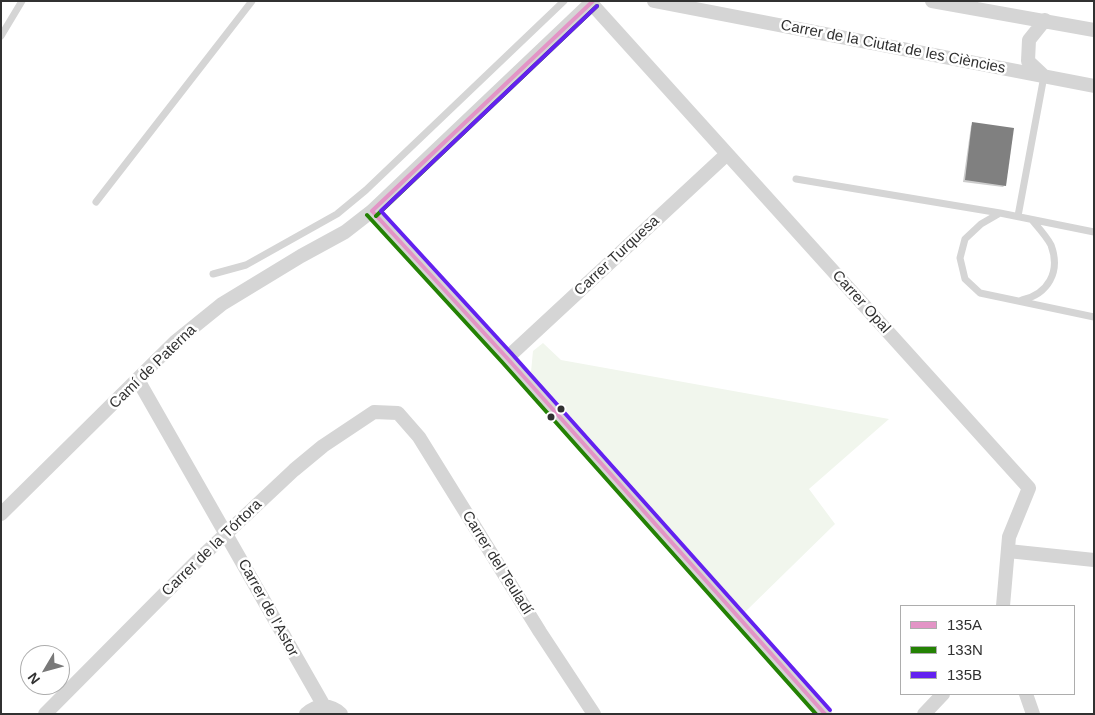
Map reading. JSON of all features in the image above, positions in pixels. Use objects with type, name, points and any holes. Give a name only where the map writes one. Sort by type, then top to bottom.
[{"type":"street","name":"Carrer de la Ciutat de les Ciències","points":[[654,1],[693,5],[1094,86]]},
{"type":"street","points":[[932,1],[1094,29]]},
{"type":"street","name":"Carrer Opal","points":[[592,2],[1029,488],[1009,537],[1008,551]]},
{"type":"street","name":"Camí de Paterna","points":[[1,514],[175,342],[222,304],[301,256],[345,232],[372,211],[592,2]]},
{"type":"street","points":[[1044,76],[1028,61],[1029,40],[1045,20]]},
{"type":"street","name":"Carrer Turquesa","points":[[507,358],[727,154]]},
{"type":"street","points":[[372,211],[507,358],[825,714]]},
{"type":"street","name":"Carrer de l'Astor","points":[[138,380],[324,706]]},
{"type":"street","name":"Carrer de la Tórtora","points":[[45,714],[198,560],[294,470],[323,446],[374,412],[398,413]]},
{"type":"street","name":"Carrer del Teuladí","points":[[398,413],[419,437],[540,632],[594,714]]},
{"type":"street","points":[[1003,605],[1008,551],[1094,560]]},
{"type":"street","points":[[924,714],[942,695]]},
{"type":"street","points":[[1026,695],[1033,714]]},
{"type":"street","points":[[306,714],[324,706],[332,707],[341,714]]},
{"type":"lane","points":[[1,36],[22,1]]},
{"type":"lane","points":[[96,202],[252,1]]},
{"type":"lane","points":[[213,274],[246,265],[337,214],[366,190],[564,1]]},
{"type":"lane","points":[[1018,216],[1044,76]]},
{"type":"lane","points":[[796,179],[1018,216],[1094,232]]},
{"type":"lane","points":[[1000,213],[981,224],[965,239],[960,258],[965,279],[980,293],[1094,317]]},
{"type":"lane","points":[[1019,301],[1030,298],[1044,290],[1054,274],[1051,245],[1032,220]]},
{"type":"shaded area","points":[[543,343],[561,360],[889,419],[809,489],[835,524],[745,612],[531,372],[533,351]]},
{"type":"building","points":[[972,122],[1014,128],[1006,186],[965,180]]},
{"type":"transit line","name":"135A","points":[[372,211],[593,1]]},
{"type":"transit line","name":"133N","points":[[376,216],[597,6]]},
{"type":"transit line","name":"135B","points":[[597,6],[381,211],[512,354],[830,710]]},
{"type":"transit line","name":"135A","points":[[372,211],[507,358],[825,714]]},
{"type":"transit line","name":"133N","points":[[367,215],[502,362],[816,714]]}]
